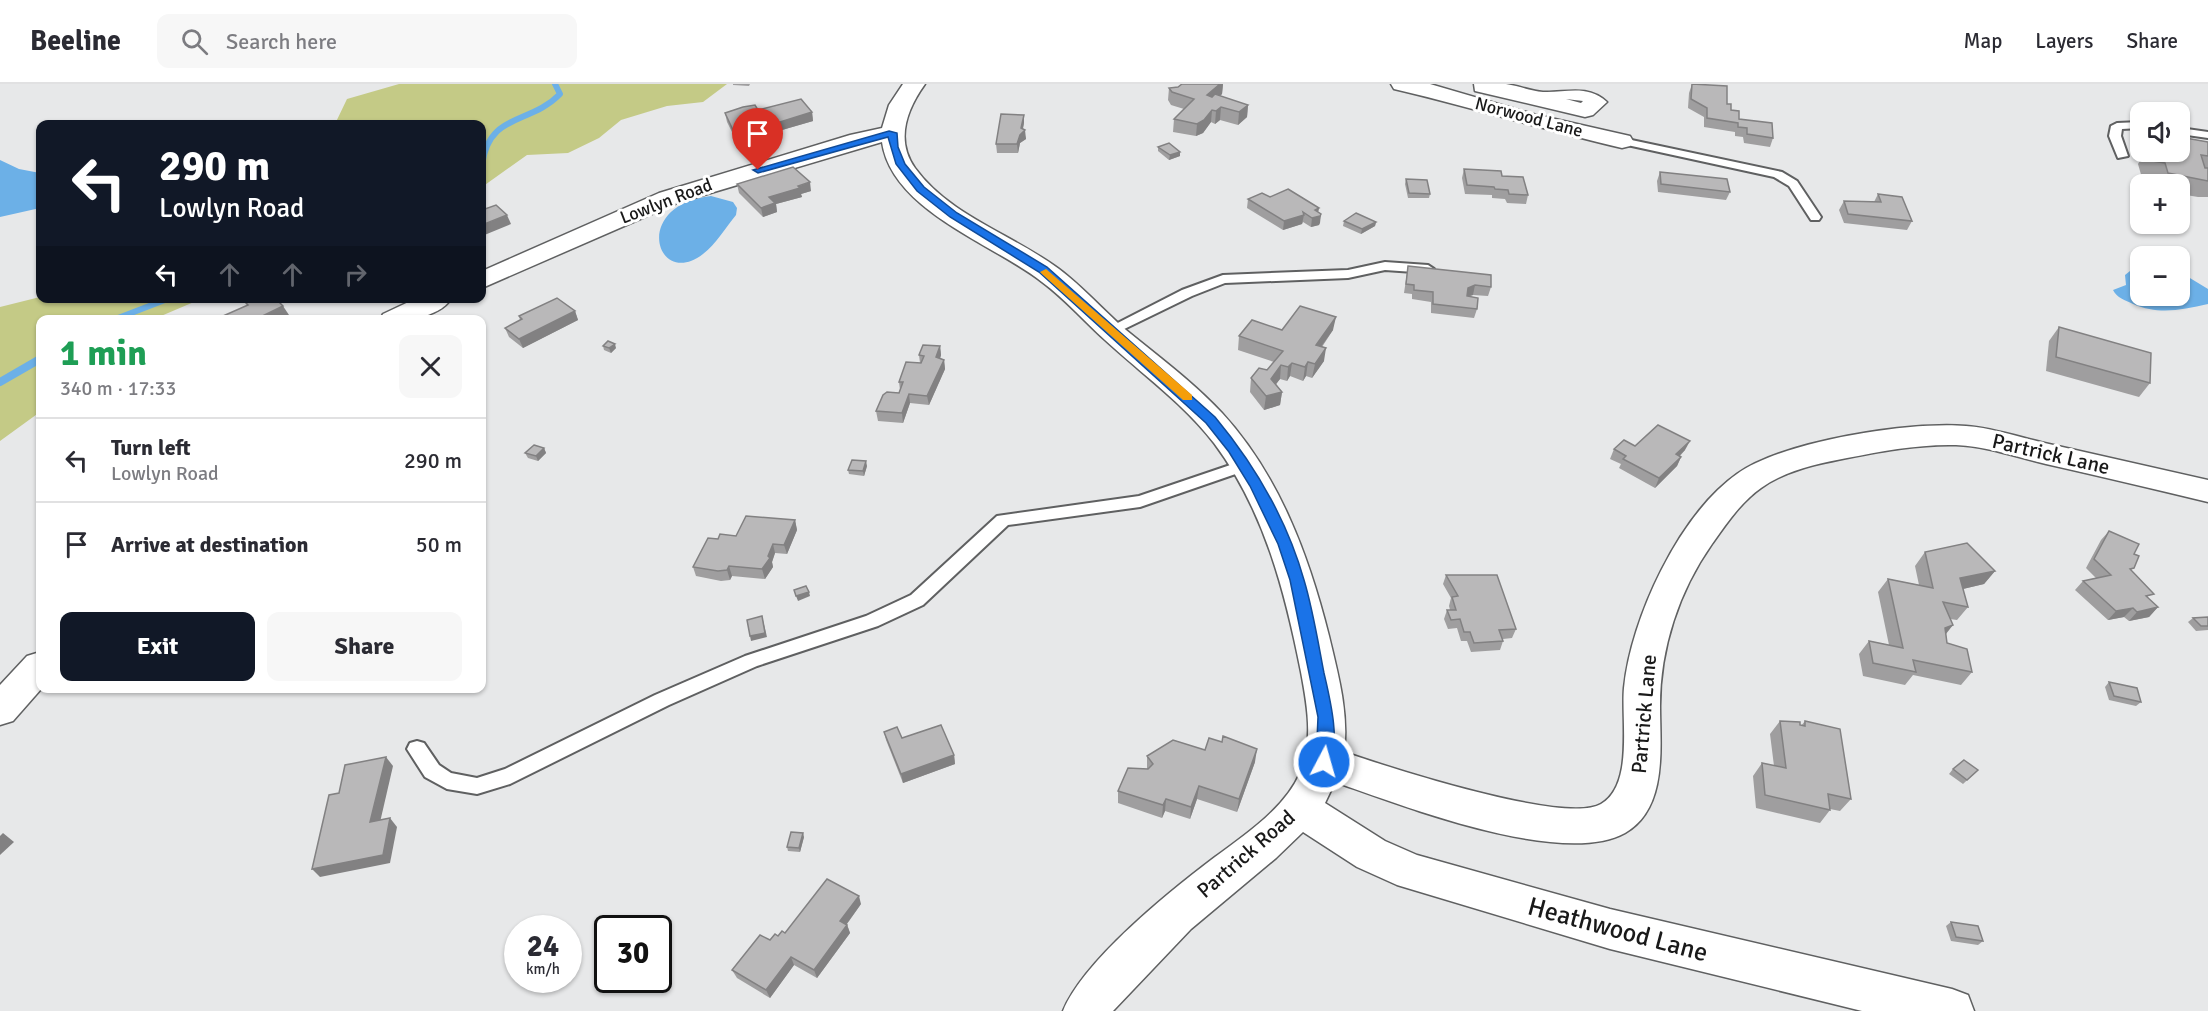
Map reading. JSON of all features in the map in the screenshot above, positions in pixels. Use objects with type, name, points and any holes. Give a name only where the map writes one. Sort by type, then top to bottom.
[{"type":"street","points":[[892,133],[898,109],[914,84]]},
{"type":"street","name":"Norwood Lane","points":[[1402,84],[1446,94],[1527,119],[1622,141]]},
{"type":"street","points":[[1472,84],[1548,99]]},
{"type":"street","name":"Lowlyn Road","points":[[486,278],[668,198],[867,137],[892,133]]},
{"type":"street","name":"Partrick Road","points":[[892,133],[893,147],[901,164],[921,189],[954,215],[1043,270],[1194,403],[1222,433],[1245,465],[1281,535],[1297,580],[1326,717],[1324,762],[1309,794],[1272,834],[1147,940],[1084,1011]]},
{"type":"street","points":[[403,315],[429,303]]},
{"type":"street","name":"Partrick Lane","points":[[1324,762],[1412,791],[1527,820],[1567,825],[1610,821],[1627,806],[1641,779],[1642,690],[1647,658],[1654,626],[1683,559],[1735,493],[1755,477],[1798,458],[1918,434],[1944,433],[1971,436],[2208,491]]},
{"type":"street","points":[[0,710],[36,670]]},
{"type":"street","name":"Heathwood Lane","points":[[1298,808],[1371,855],[1412,872],[1610,929],[1952,1011]]},
{"type":"lane","points":[[2122,156],[2115,136],[2117,126],[2130,125]]},
{"type":"lane","points":[[2190,132],[2208,135]]},
{"type":"lane","points":[[1622,141],[1778,174],[1793,184],[1815,217]]},
{"type":"lane","points":[[1111,330],[1223,279],[1348,274],[1385,266],[1437,269]]},
{"type":"lane","points":[[417,749],[432,771],[447,781],[477,786],[510,777],[682,691],[752,661],[872,621],[917,600],[1003,520],[1140,501],[1245,465]]},
{"type":"green space","points":[[399,84],[727,84],[703,102],[667,106],[621,120],[599,138],[568,153],[527,155],[486,184],[486,120],[337,120],[347,99]]},
{"type":"green space","points":[[36,298],[36,303],[192,303],[163,315],[36,315],[36,415],[0,441],[0,307]]},
{"type":"water","points":[[0,160],[19,169],[36,172],[36,209],[0,217]]},
{"type":"water","points":[[711,196],[733,202],[737,208],[736,215],[703,254],[687,262],[673,261],[664,254],[659,242],[661,228],[669,214],[686,203]]},
{"type":"water","points":[[2130,271],[2130,302],[2113,290],[2126,285],[2125,275]]},
{"type":"water","points":[[2190,278],[2208,289],[2208,304],[2179,310],[2140,306],[2190,306]]},
{"type":"building","points":[[1182,84],[1220,84],[1207,95],[1212,97],[1215,94],[1248,105],[1239,112],[1221,107],[1216,111],[1212,110],[1204,120],[1197,124],[1174,119],[1194,99],[1172,92],[1169,88]]},
{"type":"building","points":[[1692,84],[1727,86],[1727,104],[1731,104],[1731,110],[1739,111],[1739,119],[1772,123],[1773,138],[1747,134],[1747,128],[1738,127],[1738,123],[1707,118],[1707,108],[1691,99]]},
{"type":"building","points":[[801,99],[812,112],[780,122],[733,130],[725,113],[755,105],[758,110]]},
{"type":"building","points":[[1001,114],[1024,115],[1021,128],[1025,130],[1020,135],[1017,144],[996,144]]},
{"type":"building","points":[[2190,139],[2208,142],[2208,156],[2201,155],[2205,168],[2208,168],[2208,181],[2190,177],[2190,174],[2168,173],[2165,163],[2159,162],[2190,162]]},
{"type":"building","points":[[1169,143],[1180,152],[1170,155],[1158,147]]},
{"type":"building","points":[[793,167],[810,182],[798,186],[800,188],[769,197],[775,203],[761,208],[737,184]]},
{"type":"building","points":[[1464,169],[1501,171],[1502,176],[1523,177],[1528,195],[1509,194],[1508,190],[1494,187],[1467,185]]},
{"type":"building","points":[[1660,172],[1727,179],[1730,192],[1661,184]]},
{"type":"building","points":[[1406,179],[1427,180],[1430,194],[1409,193]]},
{"type":"building","points":[[1288,189],[1319,208],[1315,210],[1321,214],[1320,216],[1312,218],[1303,212],[1304,215],[1284,221],[1248,199],[1262,193],[1270,197]]},
{"type":"building","points":[[1878,194],[1902,197],[1912,221],[1848,214],[1844,201],[1881,202]]},
{"type":"building","points":[[496,205],[507,215],[486,223],[486,209]]},
{"type":"building","points":[[1356,213],[1376,222],[1362,229],[1344,221]]},
{"type":"building","points":[[1408,266],[1491,275],[1491,287],[1475,285],[1468,288],[1467,296],[1478,298],[1477,309],[1433,304],[1433,292],[1414,290],[1414,285],[1406,284]]},
{"type":"building","points":[[557,298],[575,311],[519,339],[505,328],[522,319],[519,316]]},
{"type":"building","points":[[246,303],[280,303],[283,306],[264,315],[225,315],[248,305]]},
{"type":"building","points":[[1300,306],[1336,317],[1316,345],[1326,348],[1315,364],[1308,362],[1305,367],[1292,363],[1288,367],[1281,365],[1271,379],[1282,392],[1266,396],[1251,378],[1259,368],[1267,370],[1283,351],[1239,336],[1252,320],[1282,330]]},
{"type":"building","points":[[2059,327],[2151,353],[2150,383],[2056,357]]},
{"type":"building","points":[[608,341],[615,344],[609,348],[603,346]]},
{"type":"building","points":[[923,345],[940,346],[936,357],[944,360],[927,396],[909,394],[902,413],[876,411],[883,395],[887,392],[899,393],[903,382],[899,382],[906,362],[921,363],[924,356],[919,355]]},
{"type":"building","points":[[1658,425],[1690,441],[1676,454],[1681,457],[1659,478],[1623,459],[1626,456],[1614,449],[1624,440],[1635,446]]},
{"type":"building","points":[[534,445],[544,448],[536,456],[525,453]]},
{"type":"building","points":[[852,460],[866,461],[863,471],[848,470]]},
{"type":"building","points":[[746,516],[795,520],[784,545],[773,544],[768,556],[770,558],[762,569],[729,566],[727,570],[718,571],[693,567],[708,538],[718,539],[720,534],[736,536]]},
{"type":"building","points":[[2109,531],[2139,544],[2134,554],[2139,556],[2134,568],[2130,569],[2154,594],[2146,596],[2158,607],[2137,612],[2133,608],[2116,611],[2083,581],[2111,575],[2094,559]]},
{"type":"building","points":[[1967,543],[1995,571],[1960,578],[1968,607],[1943,602],[1953,625],[1945,628],[1947,643],[1967,649],[1972,672],[1913,660],[1916,672],[1873,663],[1869,641],[1903,648],[1888,579],[1933,588],[1925,552]]},
{"type":"building","points":[[1446,575],[1497,575],[1516,629],[1499,630],[1503,641],[1474,643],[1470,632],[1464,632],[1460,619],[1451,620],[1447,610],[1456,610],[1452,597],[1458,596]]},
{"type":"building","points":[[806,586],[809,592],[796,596],[794,590]]},
{"type":"building","points":[[762,616],[765,633],[750,636],[747,620]]},
{"type":"building","points":[[2208,617],[2208,626],[2201,626],[2193,618]]},
{"type":"building","points":[[2109,682],[2137,688],[2141,702],[2114,696]]},
{"type":"building","points":[[1780,721],[1800,722],[1800,725],[1805,726],[1805,721],[1840,729],[1851,799],[1828,794],[1830,810],[1765,795],[1762,763],[1786,768]]},
{"type":"building","points":[[941,725],[954,755],[901,774],[884,732],[897,727],[902,738]]},
{"type":"building","points":[[1223,736],[1257,749],[1239,799],[1199,786],[1191,807],[1166,799],[1163,805],[1118,791],[1128,768],[1148,769],[1153,764],[1147,756],[1173,740],[1205,750],[1209,738],[1222,742]]},
{"type":"building","points":[[386,757],[370,822],[390,818],[383,855],[312,869],[329,795],[339,793],[345,765]]},
{"type":"building","points":[[1964,760],[1978,770],[1967,780],[1953,769]]},
{"type":"building","points":[[791,832],[803,833],[799,848],[787,847]]},
{"type":"building","points":[[827,879],[859,896],[840,921],[847,925],[814,970],[791,957],[766,990],[732,970],[760,935],[770,940],[775,934],[778,936],[782,931],[785,933]]},
{"type":"building","points":[[1951,922],[1978,926],[1983,941],[1956,937]]},
{"type":"waterway","points":[[486,148],[502,127],[536,111],[560,94],[555,84]]},
{"type":"waterway","points":[[126,315],[157,303]]},
{"type":"waterway","points":[[0,382],[36,361]]},
{"type":"slow traffic","points":[[1046,272],[1187,397]]},
{"type":"route","points":[[758,170],[876,135],[892,133],[896,155],[914,183],[954,215],[1043,270],[1076,297],[1210,420],[1233,448],[1256,485],[1285,544],[1297,580],[1322,689],[1327,732],[1324,762]]}]
